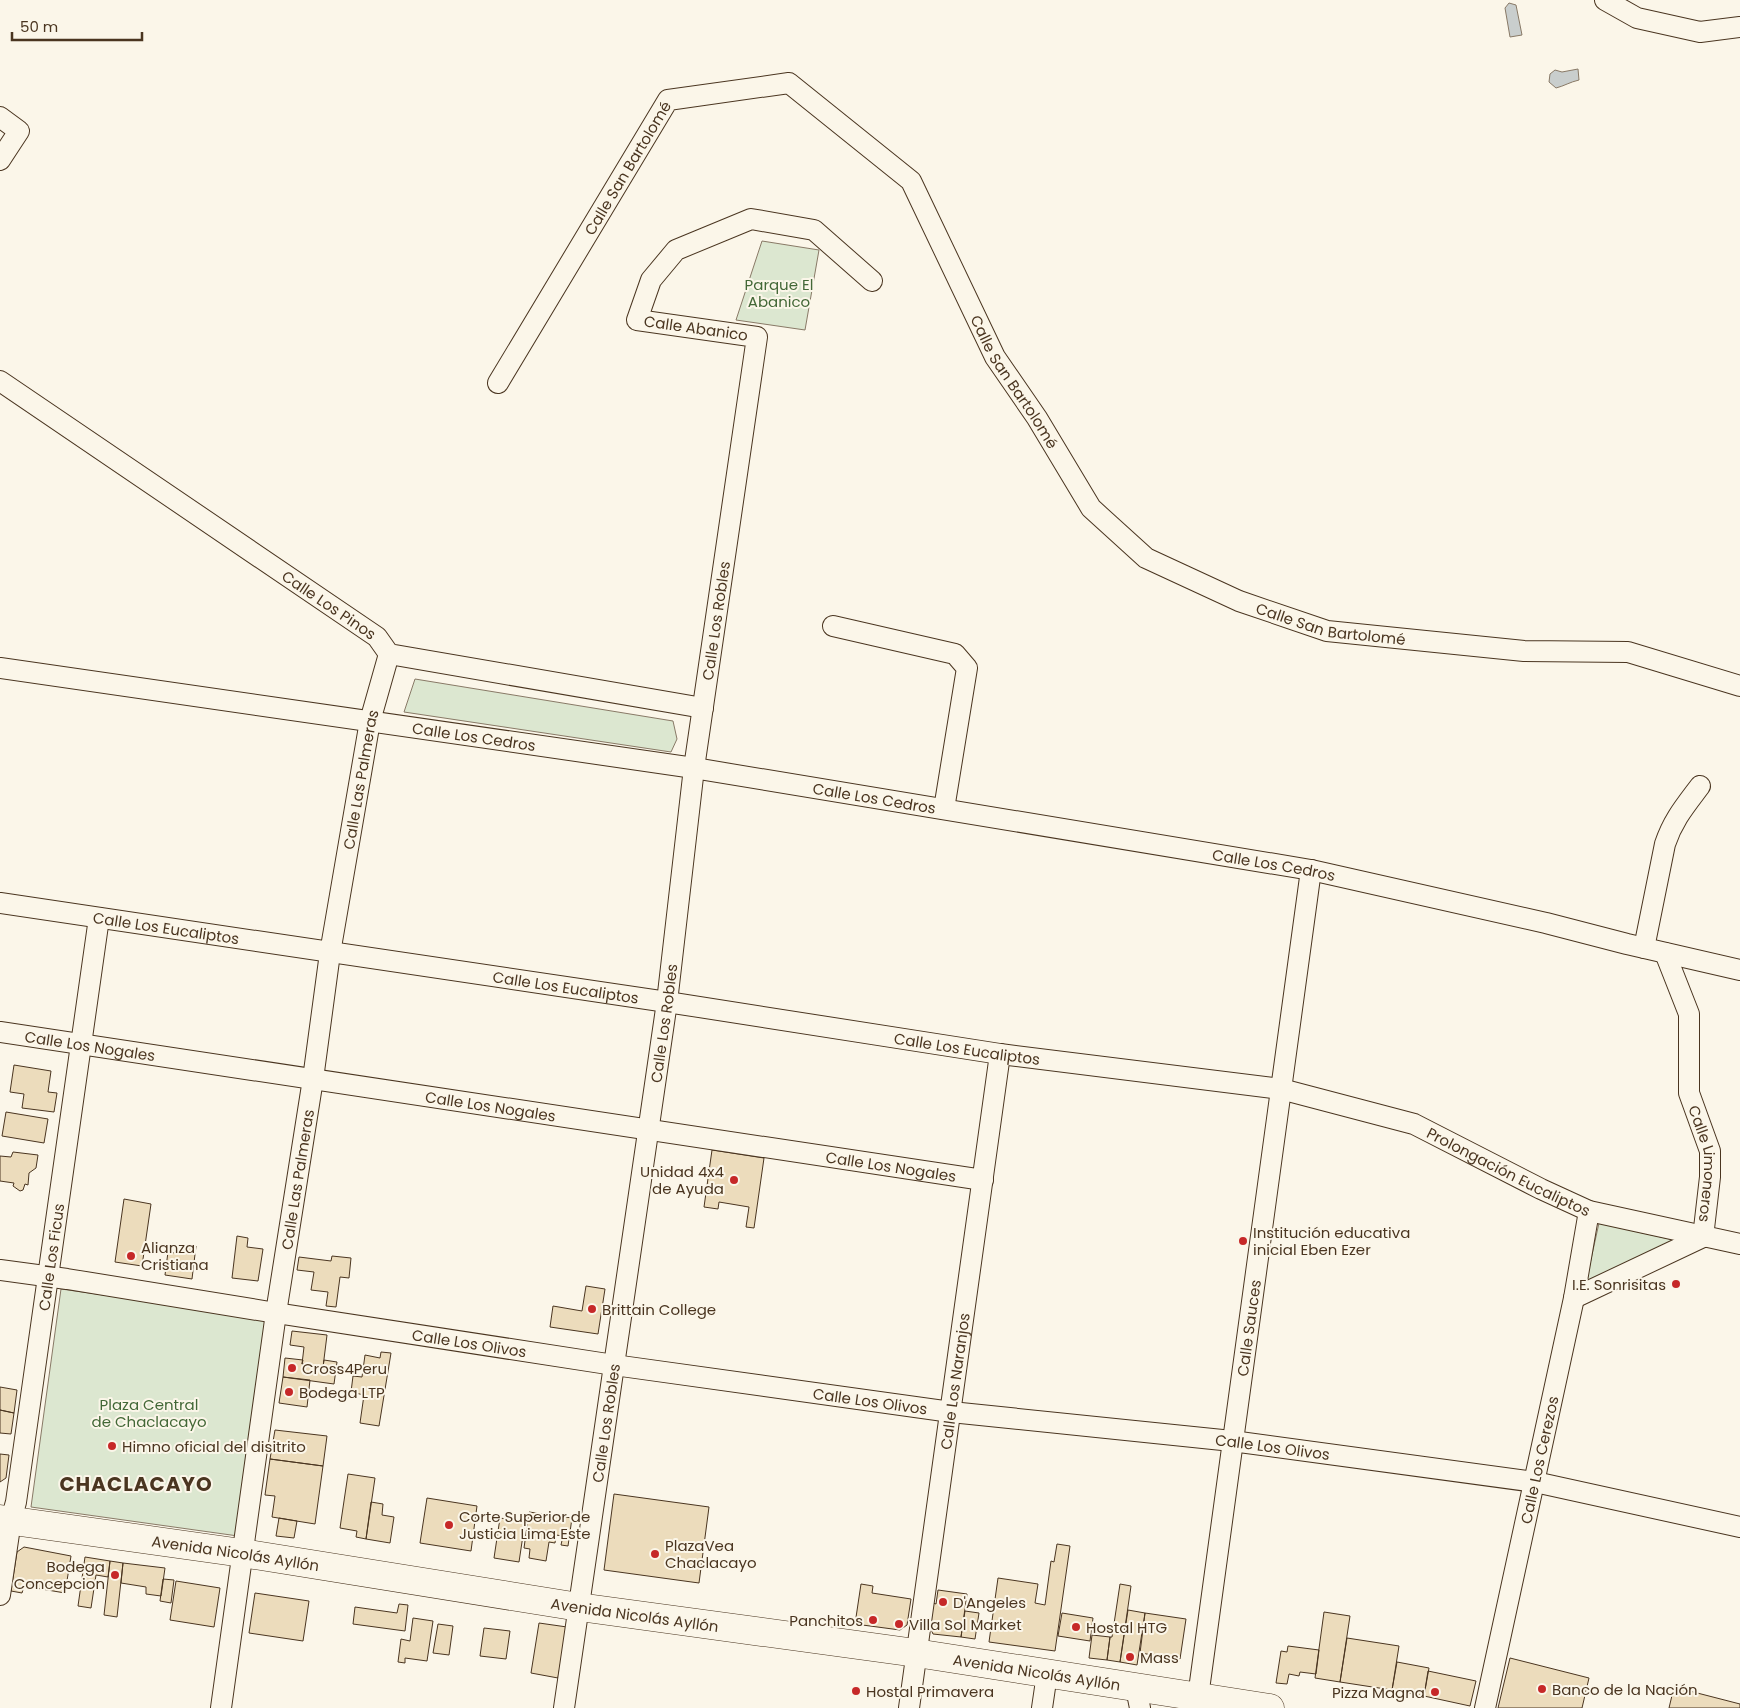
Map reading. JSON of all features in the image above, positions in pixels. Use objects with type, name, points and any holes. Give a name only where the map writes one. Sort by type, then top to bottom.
[{"type":"highway","name":"Avenida Nicolás Ayllón","points":[[5,1520],[242,1553],[579,1607],[916,1653],[1047,1674],[1138,1698],[1270,1708]]},
{"type":"street","points":[[1605,0],[1637,18],[1700,32],[1740,27]]},
{"type":"street","name":"Calle San Bartolomé","points":[[498,383],[668,100],[789,83],[911,180],[995,357],[1037,418],[1091,508],[1146,558],[1239,601],[1327,631],[1524,651],[1628,652],[1740,686]]},
{"type":"street","points":[[0,117],[20,131],[0,160]]},
{"type":"street","name":"Calle Abanico","points":[[757,337],[637,320],[652,280],[676,250],[751,219],[814,230],[872,282]]},
{"type":"street","name":"Calle Los Robles","points":[[564,1708],[667,1002],[694,768],[757,337]]},
{"type":"street","name":"Calle Los Pinos","points":[[0,381],[377,637],[389,654]]},
{"type":"street","points":[[833,626],[955,654],[967,668],[944,809]]},
{"type":"street","points":[[389,654],[703,708]]},
{"type":"street","name":"Calle Las Palmeras","points":[[221,1708],[276,1314],[314,1079],[330,953],[370,721],[389,654]]},
{"type":"street","name":"Calle Los Cedros","points":[[0,668],[694,768],[1311,870],[1546,923],[1740,970]]},
{"type":"street","points":[[1644,948],[1668,833],[1672,824],[1700,786]]},
{"type":"street","name":"Calle Sauces","points":[[1195,1702],[1311,870]]},
{"type":"street","name":"Calle Los Eucaliptos","points":[[0,903],[667,1002],[1000,1054],[1280,1089]]},
{"type":"street","name":"Calle Los Ficus","points":[[0,1595],[5,1520],[16,1502],[99,918]]},
{"type":"street","name":"Calle Limoneros","points":[[1574,1298],[1703,1237],[1710,1177],[1710,1151],[1689,1093],[1689,1014],[1665,953]]},
{"type":"street","name":"Calle Los Nogales","points":[[0,1032],[983,1180]]},
{"type":"street","name":"Calle Los Naranjos","points":[[909,1708],[1000,1054]]},
{"type":"street","name":"Prolongación Eucaliptos","points":[[1280,1089],[1414,1124],[1589,1211],[1740,1244]]},
{"type":"street","name":"Calle Los Cerezos","points":[[1485,1708],[1574,1298],[1589,1211]]},
{"type":"street","name":"Calle Los Olivos","points":[[0,1270],[614,1365],[951,1412],[1232,1441],[1535,1482],[1740,1526]]},
{"type":"street","points":[[1042,1708],[1047,1674]]},
{"type":"green space","name":"Parque El Abanico","points":[[762,241],[819,250],[805,330],[736,320]]},
{"type":"green space","points":[[415,679],[673,721],[677,739],[671,752],[404,712]]},
{"type":"green space","points":[[1599,1223],[1674,1240],[1586,1282]]},
{"type":"green space","name":"Plaza Central de Chaclacayo","points":[[61,1289],[267,1318],[238,1536],[31,1507]]},
{"type":"shaded area","points":[[1509,3],[1516,5],[1522,35],[1510,37],[1505,8]]},
{"type":"shaded area","points":[[1578,69],[1579,80],[1556,88],[1549,82],[1550,74],[1555,70],[1562,72]]},
{"type":"building","points":[[14,1065],[51,1071],[48,1092],[57,1093],[54,1112],[22,1108],[24,1094],[10,1092]]},
{"type":"building","points":[[6,1112],[48,1119],[44,1143],[2,1136]]},
{"type":"building","name":"Unidad 4x4 de Ayuda","points":[[712,1150],[764,1158],[754,1228],[746,1227],[749,1207],[719,1202],[718,1209],[704,1207]]},
{"type":"building","points":[[13,1152],[38,1155],[36,1168],[29,1173],[28,1185],[25,1184],[23,1190],[20,1191],[13,1186],[14,1183],[0,1181],[0,1156],[11,1157]]},
{"type":"building","points":[[124,1199],[151,1204],[142,1266],[115,1262]]},
{"type":"building","points":[[237,1236],[248,1238],[247,1247],[263,1249],[258,1281],[232,1278]]},
{"type":"building","points":[[183,1245],[196,1246],[192,1279],[165,1275],[168,1252],[182,1254]]},
{"type":"building","points":[[332,1256],[351,1258],[349,1278],[340,1277],[336,1307],[326,1306],[328,1292],[311,1290],[314,1272],[297,1270],[299,1257],[331,1261]]},
{"type":"building","name":"Brittain College","points":[[586,1286],[605,1289],[598,1334],[550,1327],[553,1306],[582,1311]]},
{"type":"building","points":[[292,1331],[327,1335],[323,1367],[302,1364],[304,1347],[290,1345]]},
{"type":"building","points":[[381,1352],[391,1353],[379,1426],[360,1423],[364,1395],[351,1392],[353,1376],[362,1377],[365,1355],[380,1358]]},
{"type":"building","points":[[285,1358],[303,1360],[302,1364],[323,1367],[324,1360],[337,1362],[334,1384],[283,1377]]},
{"type":"building","points":[[283,1377],[310,1380],[307,1407],[279,1403]]},
{"type":"building","points":[[0,1387],[17,1390],[14,1413],[0,1410]]},
{"type":"building","points":[[0,1410],[14,1413],[11,1434],[0,1433]]},
{"type":"building","points":[[275,1430],[327,1436],[323,1466],[270,1459]]},
{"type":"building","points":[[0,1454],[9,1455],[6,1478],[0,1482]]},
{"type":"building","points":[[270,1459],[323,1466],[315,1524],[272,1517],[275,1496],[265,1495]]},
{"type":"building","points":[[348,1474],[375,1478],[366,1539],[356,1537],[357,1531],[340,1528]]},
{"type":"building","points":[[614,1494],[709,1507],[699,1583],[604,1570]]},
{"type":"building","name":"Corte Superior de Justicia Lima Este","points":[[427,1498],[477,1506],[471,1551],[420,1543]]},
{"type":"building","points":[[371,1502],[383,1504],[382,1515],[394,1517],[390,1543],[366,1539]]},
{"type":"building","points":[[529,1512],[572,1518],[568,1546],[561,1545],[563,1536],[556,1535],[555,1543],[549,1542],[546,1561],[529,1558],[530,1549],[524,1548]]},
{"type":"building","points":[[279,1518],[297,1521],[294,1538],[276,1536]]},
{"type":"building","points":[[500,1518],[525,1522],[519,1562],[494,1558]]},
{"type":"building","points":[[1057,1544],[1070,1546],[1055,1651],[989,1642],[998,1578],[1038,1584],[1035,1603],[1045,1605],[1051,1561],[1054,1562]]},
{"type":"building","points":[[24,1547],[71,1556],[65,1593],[24,1586],[22,1593],[11,1591],[17,1552]]},
{"type":"building","points":[[85,1557],[110,1561],[108,1577],[96,1575],[91,1608],[78,1606]]},
{"type":"building","points":[[110,1561],[123,1563],[117,1617],[104,1615]]},
{"type":"building","points":[[123,1563],[165,1568],[161,1596],[146,1594],[146,1587],[121,1583]]},
{"type":"building","points":[[163,1579],[174,1580],[171,1603],[160,1601]]},
{"type":"building","points":[[176,1581],[220,1588],[214,1627],[170,1620]]},
{"type":"building","points":[[861,1584],[873,1586],[872,1593],[911,1599],[907,1625],[900,1630],[855,1624]]},
{"type":"building","points":[[1120,1584],[1131,1586],[1120,1662],[1107,1660]]},
{"type":"building","points":[[938,1590],[967,1594],[961,1637],[933,1634],[930,1627],[933,1603],[936,1604]]},
{"type":"building","points":[[255,1593],[309,1601],[303,1641],[249,1633]]},
{"type":"building","points":[[399,1604],[408,1605],[405,1631],[353,1624],[355,1607],[397,1613]]},
{"type":"building","points":[[1128,1610],[1145,1613],[1137,1665],[1120,1662]]},
{"type":"building","points":[[965,1611],[979,1613],[975,1639],[961,1637]]},
{"type":"building","points":[[1324,1612],[1350,1616],[1340,1682],[1315,1678]]},
{"type":"building","points":[[1062,1613],[1093,1618],[1090,1641],[1058,1636]]},
{"type":"building","points":[[1145,1613],[1186,1619],[1180,1659],[1140,1653]]},
{"type":"building","points":[[413,1618],[433,1621],[427,1661],[405,1658],[405,1663],[398,1662],[401,1639],[410,1641]]},
{"type":"building","points":[[539,1623],[567,1627],[558,1678],[531,1673]]},
{"type":"building","points":[[438,1624],[453,1626],[449,1655],[433,1653]]},
{"type":"building","points":[[484,1628],[510,1631],[506,1659],[480,1656]]},
{"type":"building","points":[[1092,1635],[1110,1637],[1107,1660],[1089,1658]]},
{"type":"building","points":[[1347,1638],[1399,1646],[1392,1690],[1340,1682]]},
{"type":"building","points":[[1288,1646],[1319,1650],[1316,1674],[1300,1672],[1299,1676],[1289,1674],[1287,1684],[1276,1683],[1281,1651],[1287,1652]]},
{"type":"building","points":[[1510,1658],[1589,1678],[1582,1708],[1498,1708]]},
{"type":"building","points":[[1397,1662],[1429,1668],[1424,1696],[1392,1690]]},
{"type":"building","points":[[1428,1671],[1476,1681],[1470,1706],[1424,1696]]},
{"type":"building","points":[[1674,1687],[1740,1704],[1740,1708],[1669,1708]]},
{"type":"place","name":"Unidad 4x4 de Ayuda","points":[[734,1180]]},
{"type":"place","name":"Institución educativa inicial Eben Ezer","points":[[1243,1241]]},
{"type":"place","name":"Alianza Cristiana","points":[[131,1256]]},
{"type":"place","name":"I.E. Sonrisitas","points":[[1676,1284]]},
{"type":"place","name":"Brittain College","points":[[592,1309]]},
{"type":"place","name":"Cross4Peru","points":[[292,1368]]},
{"type":"place","name":"Bodega LTP","points":[[289,1392]]},
{"type":"place","name":"Himno oficial del disitrito","points":[[112,1446]]},
{"type":"place","name":"Corte Superior de Justicia Lima Este","points":[[449,1525]]},
{"type":"place","name":"PlazaVea Chaclacayo","points":[[655,1554]]},
{"type":"place","name":"Bodega Concepcion","points":[[115,1575]]},
{"type":"place","name":"D'Angeles","points":[[943,1602]]},
{"type":"place","name":"Panchitos","points":[[873,1620]]},
{"type":"place","name":"Villa Sol Market","points":[[899,1624]]},
{"type":"place","name":"Hostal HTG","points":[[1076,1627]]},
{"type":"place","name":"Mass","points":[[1130,1657]]},
{"type":"place","name":"Banco de la Nación","points":[[1542,1689]]},
{"type":"place","name":"Hostal Primavera","points":[[856,1691]]},
{"type":"place","name":"Pizza Magna","points":[[1435,1692]]},
{"type":"district","name":"CHACLACAYO","points":[[136,1484]]}]
